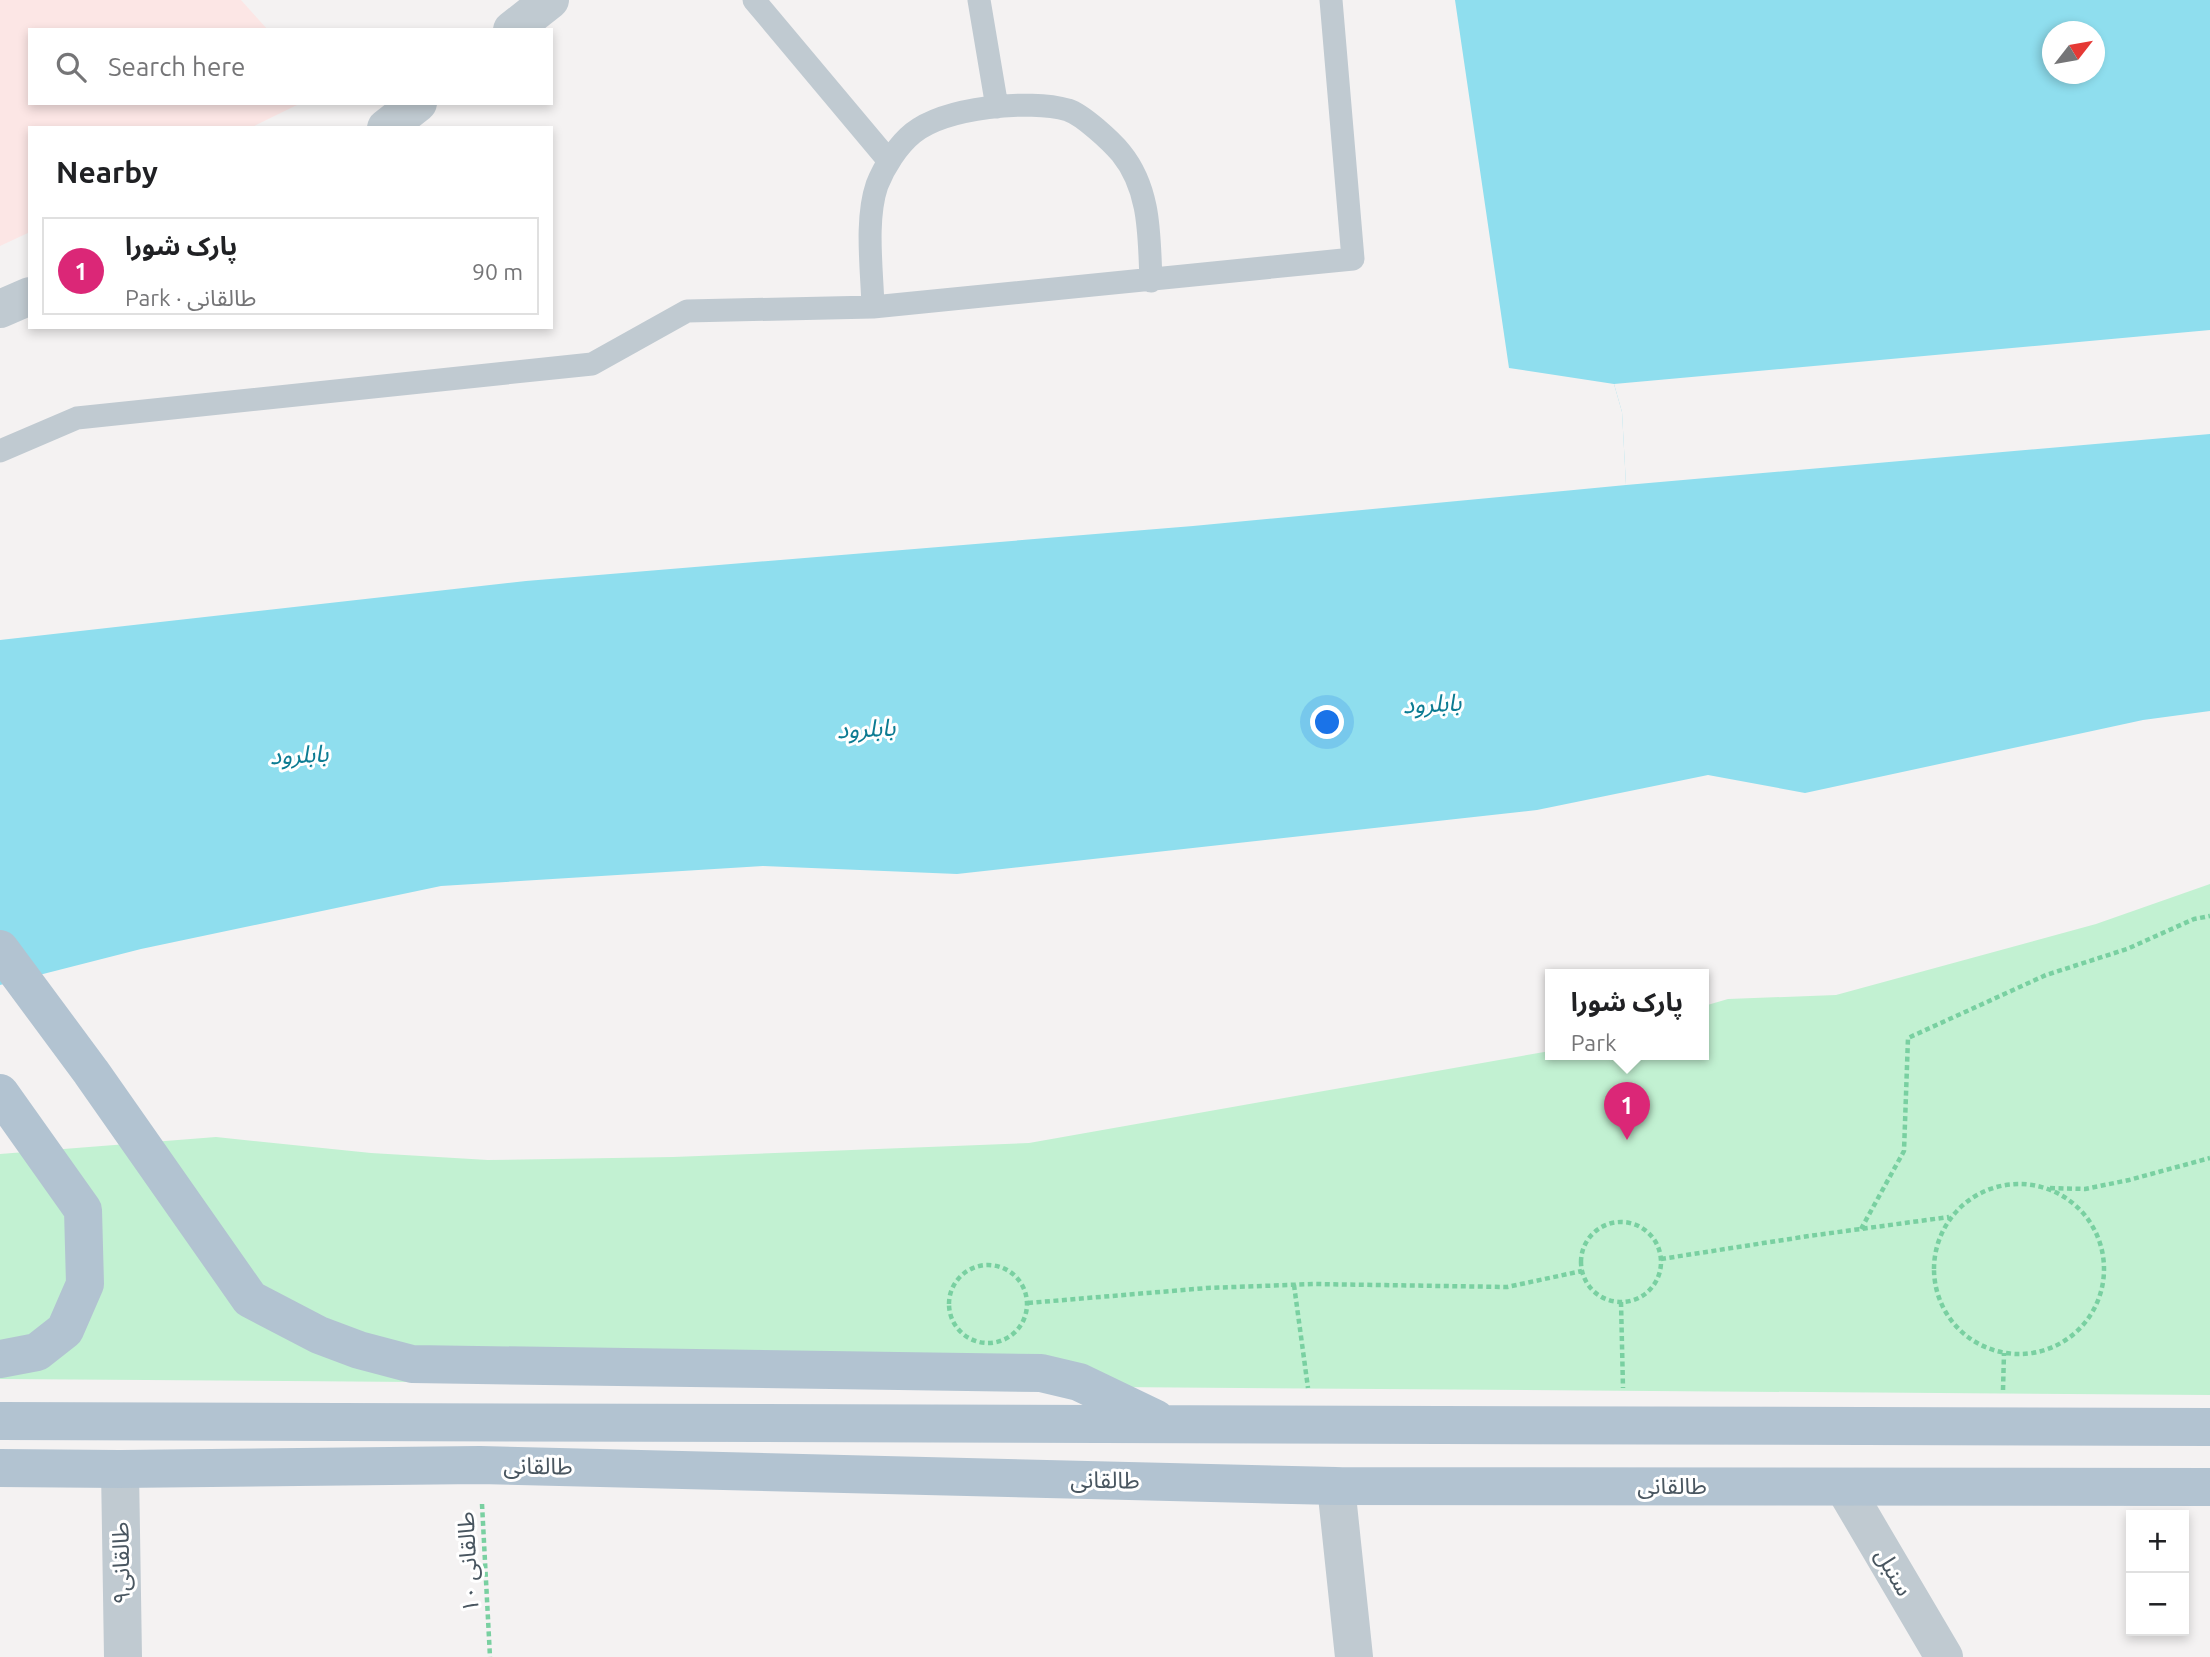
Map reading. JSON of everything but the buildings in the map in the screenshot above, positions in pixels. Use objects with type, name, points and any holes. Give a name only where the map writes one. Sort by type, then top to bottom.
[{"type":"main road","points":[[0,949],[91,1072],[250,1298],[319,1335],[359,1350],[412,1364],[1041,1373],[1079,1382],[1166,1423]]},
{"type":"main road","points":[[0,1093],[83,1210],[85,1284],[65,1329],[37,1352],[0,1359]]},
{"type":"main road","name":"طالقانی","points":[[0,1421],[2210,1427]]},
{"type":"main road","name":"طالقانی","points":[[0,1468],[480,1465],[1336,1486],[2210,1488]]},
{"type":"street","points":[[515,28],[550,0]]},
{"type":"street","points":[[389,126],[415,105]]},
{"type":"street","points":[[0,309],[28,297]]},
{"type":"street","name":"طالقانی۹","points":[[120,1469],[123,1657]]},
{"type":"street","points":[[1336,1486],[1354,1657]]},
{"type":"street","name":"سنبل","points":[[1844,1487],[1944,1657]]},
{"type":"lane","points":[[754,0],[889,161]]},
{"type":"lane","points":[[979,0],[997,107]]},
{"type":"lane","points":[[0,451],[77,418],[592,364],[687,311],[873,307],[1353,259],[1331,0]]},
{"type":"lane","points":[[873,307],[871,217],[877,186],[889,161],[913,132],[953,113],[997,107],[1033,105],[1070,110],[1097,130],[1122,154],[1137,179],[1147,206],[1152,281]]},
{"type":"path","points":[[1861,1229],[1904,1151],[1908,1038],[2046,975],[2127,949],[2194,919],[2210,916]]},
{"type":"path","points":[[2048,1188],[2071,1201],[2090,1220],[2101,1245],[2105,1271],[2100,1298],[2088,1321],[2068,1339],[2044,1351],[2018,1355],[1991,1350],[1967,1338],[1949,1318],[1937,1294],[1933,1268],[1938,1241],[1950,1217],[1969,1198],[1994,1186],[2021,1183],[2048,1188],[2085,1189],[2210,1158]]},
{"type":"path","points":[[1661,1259],[1950,1217]]},
{"type":"path","points":[[1618,1222],[1635,1225],[1649,1234],[1657,1245],[1661,1259],[1660,1273],[1653,1286],[1643,1296],[1630,1301],[1614,1302],[1600,1296],[1588,1285],[1582,1271],[1582,1254],[1589,1238],[1601,1227],[1618,1222]]},
{"type":"path","points":[[985,1264],[1002,1266],[1016,1275],[1024,1287],[1028,1303],[1027,1315],[1020,1328],[1010,1338],[997,1343],[981,1343],[967,1338],[956,1327],[949,1312],[949,1296],[956,1280],[969,1269],[985,1264]]},
{"type":"path","points":[[1028,1303],[1207,1288],[1294,1285],[1507,1287],[1582,1271]]},
{"type":"path","points":[[1294,1285],[1313,1424]]},
{"type":"path","name":"طالقانی ۱۰","points":[[480,1465],[490,1657]]},
{"type":"shaded area","points":[[0,0],[241,0],[266,28],[28,28],[28,105],[297,105],[254,126],[28,126],[28,233],[0,246]]},
{"type":"green space","points":[[2210,884],[2210,1395],[0,1379],[0,1154],[216,1137],[371,1153],[488,1160],[673,1157],[1029,1143],[1545,1052],[1545,1060],[1709,1060],[1709,1005],[1728,999],[1836,995],[2096,924]]},
{"type":"water","name":"بابلرود","points":[[1455,0],[2210,0],[2210,711],[2143,720],[1805,793],[1708,775],[1537,810],[957,874],[763,866],[441,886],[141,949],[0,985],[0,640],[526,581],[1193,526],[1626,485],[1622,412],[1614,384],[1509,368]]},
{"type":"pier","points":[[2210,330],[2210,434],[1626,485],[1622,412],[1614,384]]},
{"type":"place","name":"پارک شورا","points":[[1627,1140]]}]
